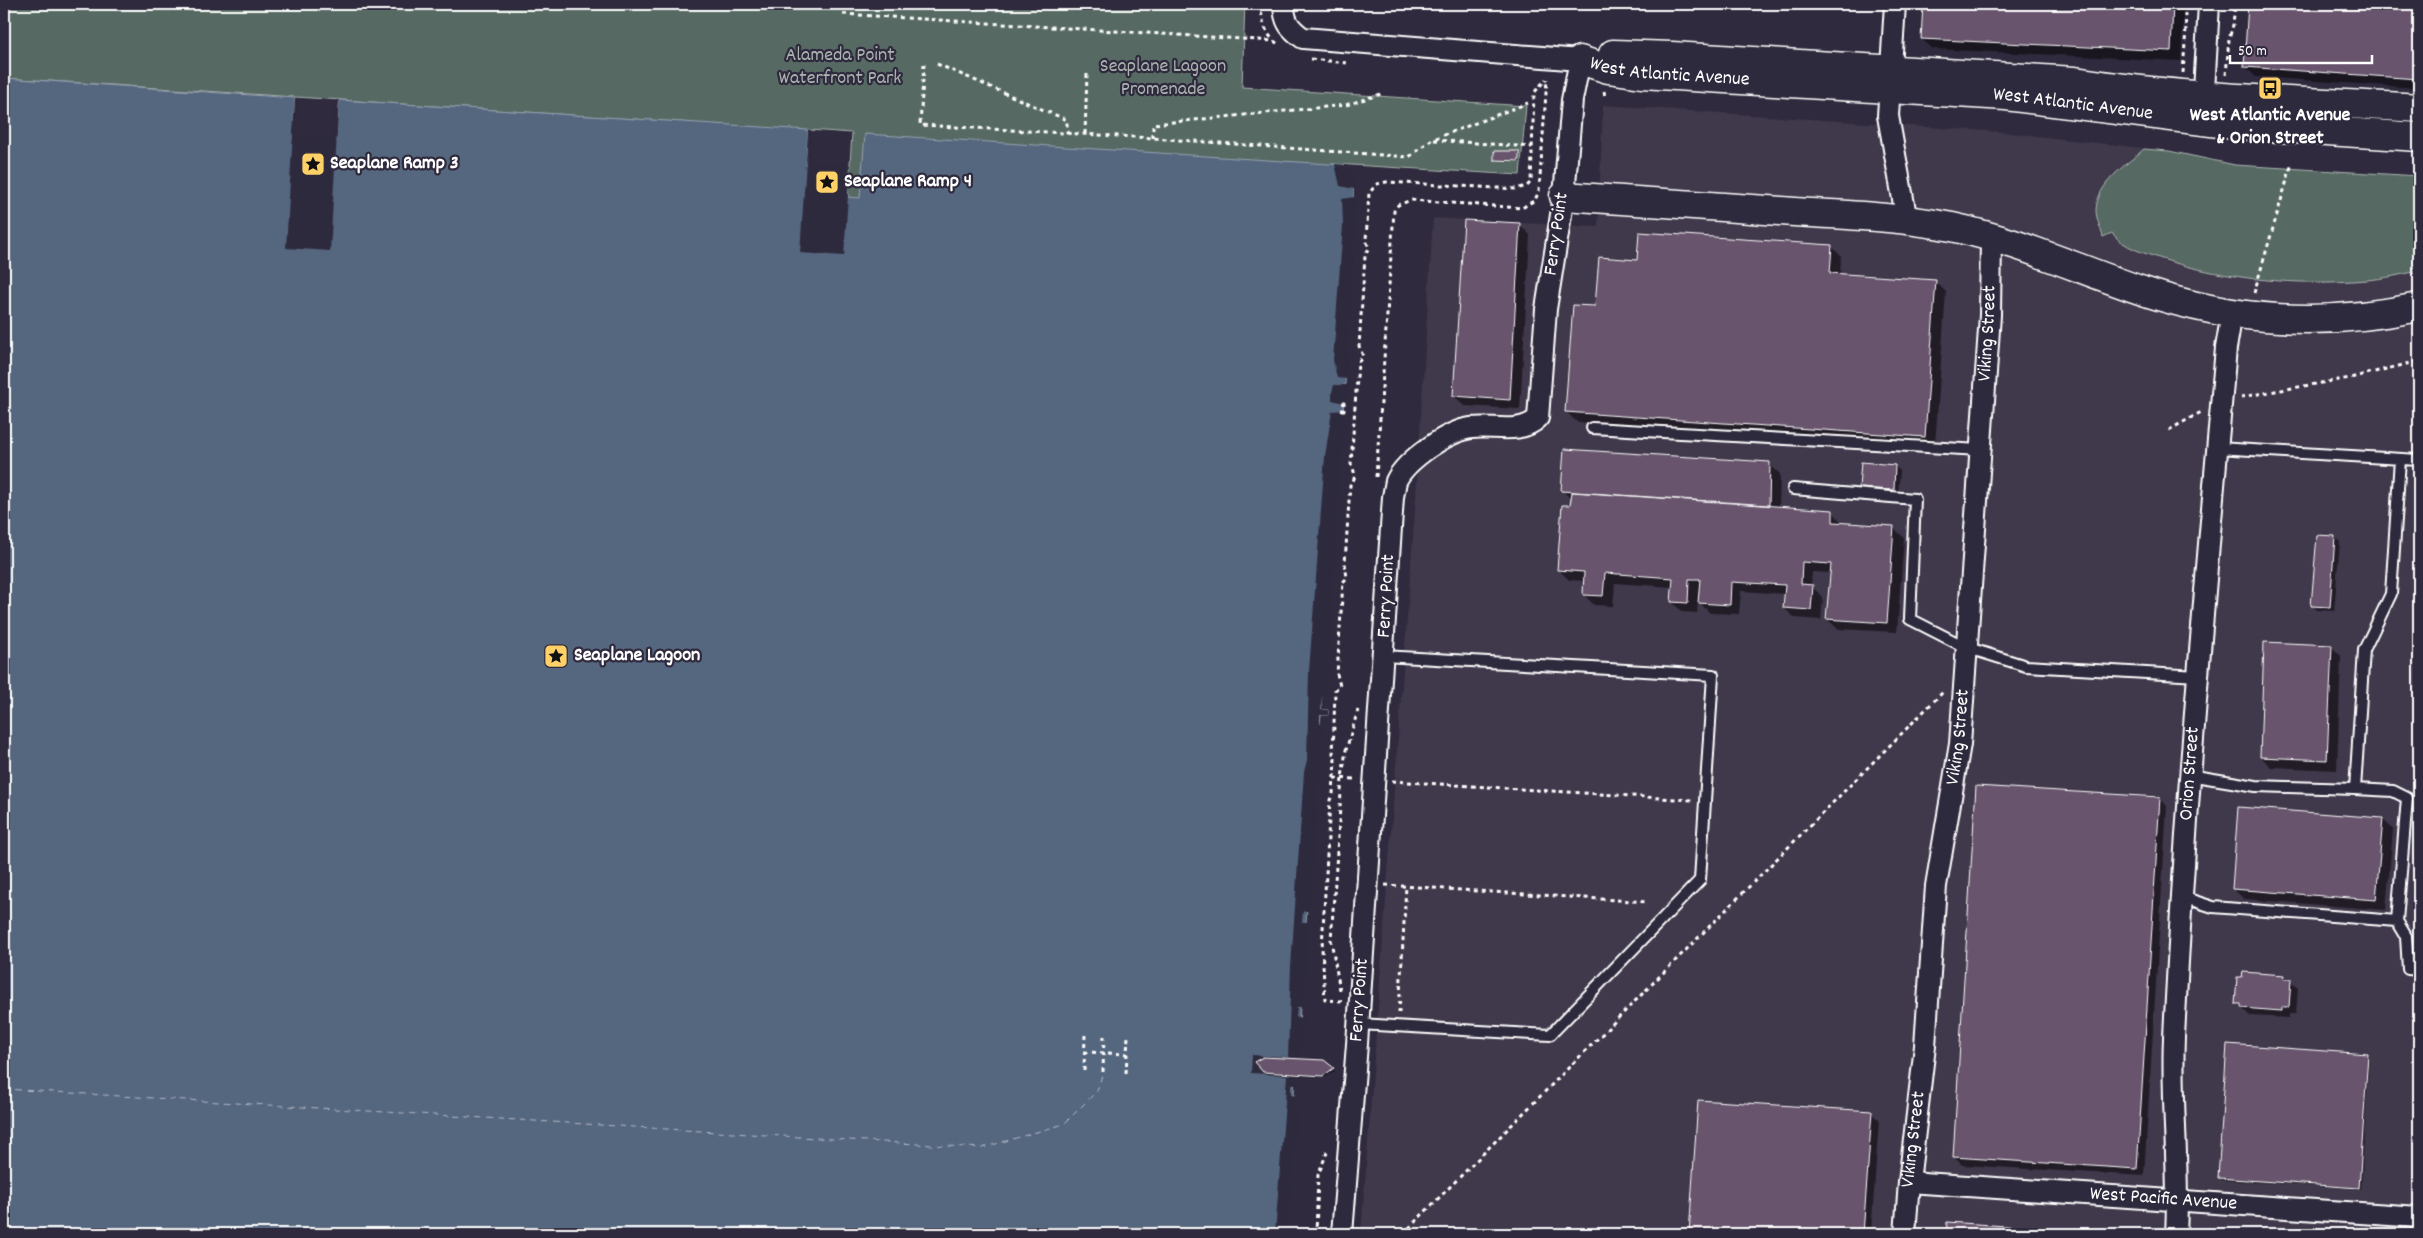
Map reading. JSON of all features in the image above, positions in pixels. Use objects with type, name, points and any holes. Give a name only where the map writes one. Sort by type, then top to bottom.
[{"type":"street","points":[[1284,4],[1284,18],[1291,29],[1303,38],[1580,60]]},
{"type":"street","points":[[1895,4],[1889,124],[1907,221]]},
{"type":"street","points":[[2203,109],[2210,4]]},
{"type":"street","name":"West Atlantic Avenue","points":[[1580,60],[1608,69],[1642,74],[1890,80],[2006,96],[2203,109],[2419,108]]},
{"type":"street","name":"Ferry Point","points":[[1342,1234],[1393,497],[1396,481],[1405,469],[1428,448],[1449,436],[1470,428],[1523,427],[1531,425],[1538,418],[1546,309],[1564,196],[1572,100],[1580,60]]},
{"type":"street","name":"West Atlantic Avenue","points":[[2203,109],[2244,126],[2419,138]]},
{"type":"street","points":[[1564,196],[1907,221],[1953,228],[1991,238],[2144,291],[2241,315],[2290,320],[2330,320],[2370,316],[2419,307]]},
{"type":"street","name":"Viking Street","points":[[1905,1234],[1909,1182],[1925,1046],[1936,886],[1960,744],[1990,315],[1991,238]]},
{"type":"street","name":"Orion Street","points":[[2176,1234],[2178,1200],[2174,1042],[2189,774],[2226,348],[2241,315]]},
{"type":"street","name":"West Pacific Avenue","points":[[1909,1182],[2419,1217]]},
{"type":"lane","points":[[1592,428],[1980,450]]},
{"type":"lane","points":[[2217,448],[2419,460]]},
{"type":"lane","points":[[2355,789],[2364,650],[2391,594],[2400,459]]},
{"type":"lane","points":[[1793,489],[1915,499],[1910,619],[1966,647],[2026,666],[2198,676]]},
{"type":"lane","points":[[1358,1024],[1550,1035],[1700,880],[1713,675],[1383,656]]},
{"type":"lane","points":[[2189,774],[2256,786],[2393,791],[2407,798],[2397,921],[2406,936],[2408,970],[2419,970]]},
{"type":"lane","points":[[2182,896],[2213,907],[2397,921]]},
{"type":"path","points":[[2183,75],[2186,28],[2184,4]]},
{"type":"path","points":[[2226,82],[2234,4]]},
{"type":"path","points":[[843,14],[1273,41]]},
{"type":"path","points":[[924,64],[920,125],[1153,138],[1409,157],[1431,140],[1528,103]]},
{"type":"path","points":[[937,64],[1067,120],[1067,133]]},
{"type":"path","points":[[1085,134],[1087,74]]},
{"type":"path","points":[[1153,138],[1153,124],[1346,105],[1384,93]]},
{"type":"path","points":[[1431,140],[1532,147]]},
{"type":"path","points":[[2241,315],[2256,287],[2292,163]]},
{"type":"path","points":[[2169,430],[2191,416],[2221,403],[2256,393],[2350,378],[2419,361]]},
{"type":"path","points":[[1341,410],[1344,410],[1344,403],[1342,403]]},
{"type":"path","points":[[1402,1234],[1964,672]]},
{"type":"path","points":[[1334,778],[1364,779]]},
{"type":"path","points":[[1392,781],[1705,800]]},
{"type":"path","points":[[1385,885],[1647,902]]},
{"type":"path","points":[[1398,1026],[1406,886]]},
{"type":"path","points":[[1084,1071],[1085,1034]]},
{"type":"path","points":[[1103,1072],[1104,1035]]},
{"type":"path","points":[[1126,1073],[1128,1036]]},
{"type":"path","points":[[1084,1052],[1127,1054]]},
{"type":"shaded area","points":[[1603,105],[2003,132],[2169,151],[2235,165],[2419,176],[2419,1234],[1361,1234],[1416,496],[1433,218],[1598,227]]},
{"type":"green space","points":[[4,4],[1245,4],[1242,87],[1526,106],[1520,175],[1335,164],[847,211],[852,133],[809,130],[803,212],[694,123],[4,78]]},
{"type":"green space","points":[[2144,149],[2169,151],[2235,165],[2419,176],[2419,271],[2379,279],[2340,282],[2263,280],[2187,266],[2135,249],[2122,243],[2112,233],[2103,237],[2096,210],[2101,191],[2121,168]]},
{"type":"water","points":[[4,78],[295,98],[293,141],[336,143],[339,100],[808,130],[806,165],[850,167],[848,197],[860,198],[865,134],[1344,165],[1354,189],[1354,198],[1352,198],[1343,378],[1346,379],[1346,385],[1343,385],[1344,410],[1341,411],[1321,709],[1328,710],[1328,715],[1321,715],[1320,724],[1284,1234],[4,1234]]},
{"type":"pier","name":"Seaplane Ramp 3","points":[[295,98],[298,98],[295,138],[334,141],[336,100],[339,100],[330,251],[286,248]]},
{"type":"pier","name":"Seaplane Ramp 4","points":[[808,130],[811,130],[809,162],[850,165],[844,256],[800,253]]},
{"type":"pier","points":[[1335,164],[1347,165],[1356,189],[1346,376],[1349,379],[1348,386],[1345,388],[1346,410],[1344,413],[1324,697],[1322,697],[1321,709],[1328,710],[1328,715],[1320,715],[1320,724],[1322,724],[1309,911],[1303,911],[1302,922],[1308,922],[1302,1007],[1297,1007],[1296,1017],[1302,1018],[1297,1084],[1291,1084],[1291,1095],[1296,1096],[1286,1234],[1275,1234],[1287,1075],[1251,1073],[1252,1055],[1288,1057],[1291,966],[1304,772],[1307,760],[1309,671],[1325,456],[1332,411],[1344,410],[1344,403],[1332,400],[1334,385],[1346,385],[1346,379],[1337,378],[1333,360],[1343,225],[1342,199],[1354,197],[1354,189],[1340,186]]},
{"type":"building","points":[[1923,4],[2173,4],[2171,51],[1921,39]]},
{"type":"building","points":[[2248,4],[2419,4],[2418,79],[2244,67]]},
{"type":"building","points":[[1494,151],[1519,151],[1519,161],[1494,160]]},
{"type":"building","points":[[1464,220],[1520,223],[1510,400],[1453,396]]},
{"type":"building","points":[[1639,232],[1832,245],[1830,273],[1936,280],[1925,437],[1565,412],[1573,305],[1595,306],[1599,257],[1637,260]]},
{"type":"building","points":[[1564,449],[1770,462],[1769,505],[1561,491]]},
{"type":"building","points":[[1861,462],[1895,465],[1894,490],[1859,488]]},
{"type":"building","points":[[1572,492],[1833,510],[1833,522],[1894,526],[1887,623],[1826,619],[1831,564],[1802,562],[1801,584],[1813,585],[1811,610],[1783,608],[1785,585],[1731,582],[1730,605],[1698,603],[1700,579],[1689,579],[1688,603],[1671,602],[1673,578],[1605,573],[1603,596],[1583,595],[1584,572],[1557,570],[1562,505],[1570,505]]},
{"type":"building","points":[[2317,535],[2335,536],[2330,607],[2311,606]]},
{"type":"building","points":[[2264,642],[2332,645],[2327,760],[2260,757]]},
{"type":"building","points":[[1976,786],[2160,797],[2137,1169],[1953,1157]]},
{"type":"building","points":[[2238,807],[2383,818],[2376,900],[2232,889]]},
{"type":"building","points":[[2243,972],[2285,975],[2284,979],[2291,979],[2289,1007],[2282,1007],[2282,1011],[2241,1008],[2241,1004],[2235,1004],[2237,977],[2242,977]]},
{"type":"building","points":[[2227,1044],[2368,1054],[2359,1188],[2218,1178]]},
{"type":"building","points":[[1263,1057],[1324,1060],[1334,1068],[1323,1076],[1263,1072],[1254,1062]]},
{"type":"building","points":[[1698,1100],[1872,1111],[1863,1234],[1689,1234]]},
{"type":"building","points":[[1947,1222],[2123,1234],[1946,1234]]},
{"type":"ferry route","points":[[4,1089],[982,1148],[1064,1124],[1097,1091],[1103,1072]]},
{"type":"place","name":"West Atlantic Avenue & Orion Street","points":[[2270,88]]},
{"type":"place","name":"Seaplane Ramp 3","points":[[313,164]]},
{"type":"place","name":"Seaplane Ramp 4","points":[[827,182]]},
{"type":"place","name":"Seaplane Lagoon","points":[[556,656]]},
{"type":"park label","name":"Alameda Point Waterfront Park","points":[[840,68]]},
{"type":"park label","name":"Seaplane Lagoon Promenade","points":[[1163,78]]}]
